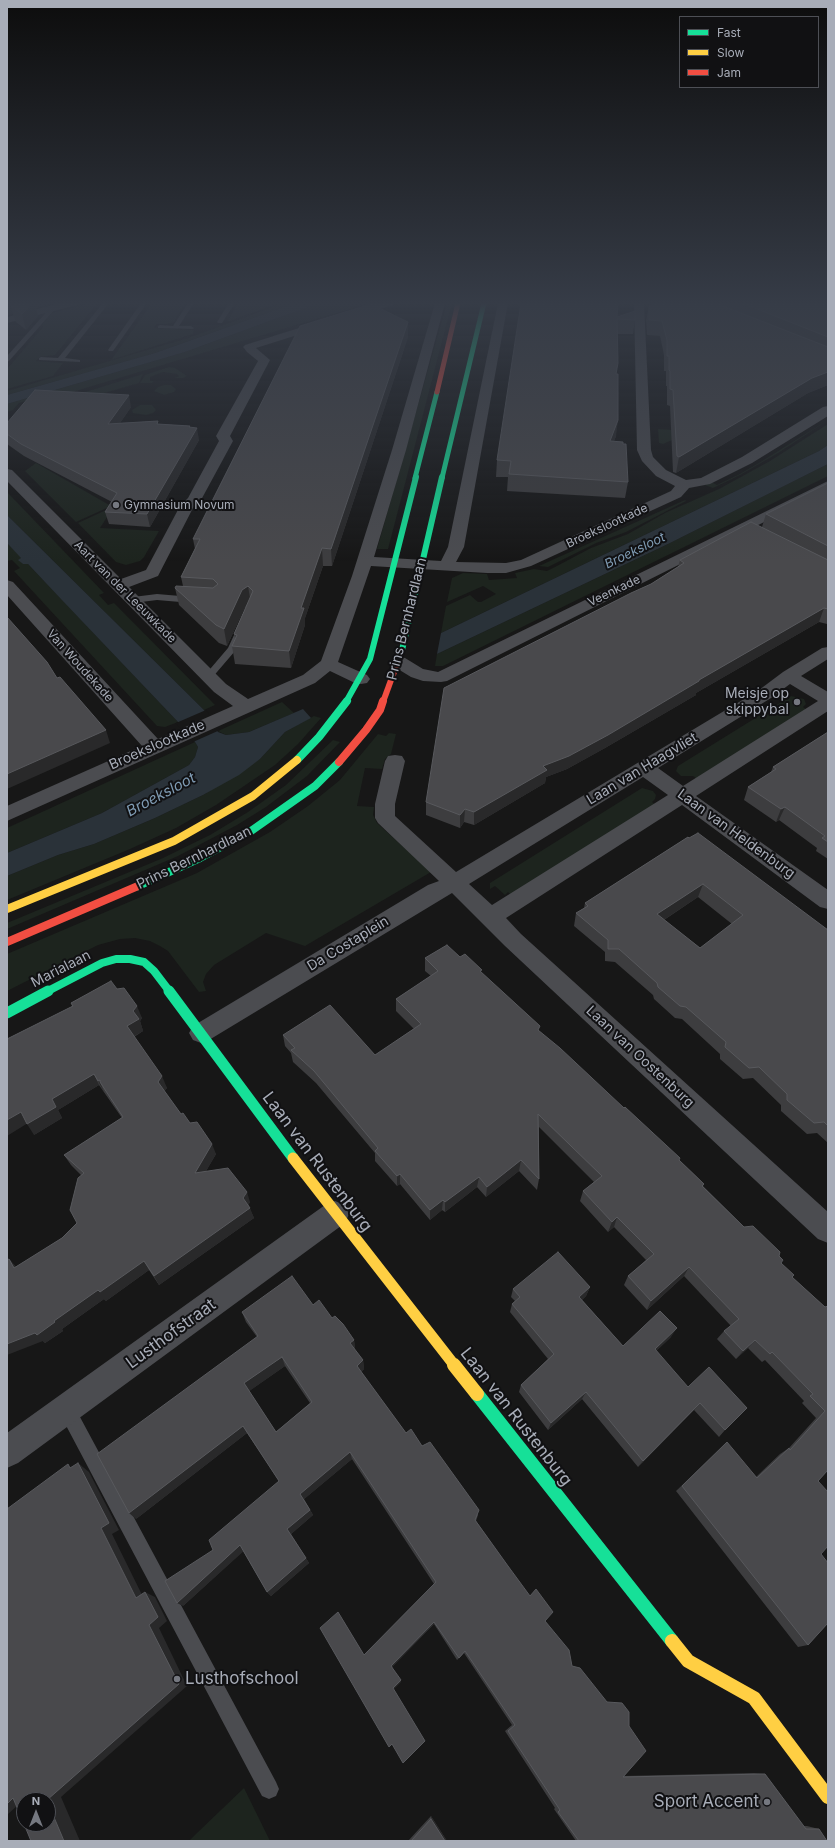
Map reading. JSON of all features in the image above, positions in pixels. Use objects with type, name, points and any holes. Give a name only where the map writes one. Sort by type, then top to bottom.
[{"type":"main road","name":"Prins Bernhardlaan","points":[[7,909],[174,841],[253,796],[290,767],[319,738],[350,698],[370,659],[439,389]]},
{"type":"main road","name":"Prins Bernhardlaan","points":[[7,942],[144,884],[200,858],[251,831],[296,800],[320,781],[346,755],[380,710],[398,662],[462,389]]},
{"type":"main road","name":"Marialaan","points":[[7,1013],[102,964],[116,959],[130,959],[144,962],[154,971],[201,1033]]},
{"type":"main road","name":"Laan van Rustenburg","points":[[201,1033],[335,1214],[688,1661],[754,1698],[828,1797]]},
{"type":"street","points":[[119,586],[152,573],[187,506],[194,500],[226,441],[224,436],[249,389]]},
{"type":"street","points":[[361,679],[329,664],[365,561],[416,389]]},
{"type":"street","name":"Prins Bernhardlaan","points":[[446,566],[456,548],[486,389]]},
{"type":"street","points":[[642,389],[644,450],[647,458],[661,473],[684,486]]},
{"type":"street","name":"Broekslootkade","points":[[365,561],[506,568],[526,563],[676,494],[684,486],[705,481],[747,460],[790,432],[828,410]]},
{"type":"street","name":"Aart van der Leeuwkade","points":[[7,473],[208,677],[220,688],[246,706]]},
{"type":"street","name":"Veenkade","points":[[398,662],[417,673],[429,677],[441,677],[751,530],[828,485]]},
{"type":"street","name":"Van Woudekade","points":[[7,585],[154,747]]},
{"type":"street","name":"Laan van Haagvliet","points":[[454,883],[765,694],[789,676],[828,652]]},
{"type":"street","name":"Broekslootkade","points":[[7,814],[225,715],[309,679],[329,664]]},
{"type":"street","points":[[491,917],[684,796],[828,702],[789,676]]},
{"type":"street","points":[[395,761],[385,804],[385,818],[454,883]]},
{"type":"street","name":"Laan van Heldenburg","points":[[644,768],[828,901]]},
{"type":"street","name":"Laan van Oostenburg","points":[[454,883],[491,917],[518,945],[828,1230]]},
{"type":"street","name":"Da Costaplein","points":[[201,1033],[436,891],[454,883]]},
{"type":"street","name":"Lusthofstraat","points":[[7,1452],[67,1410],[335,1214]]},
{"type":"lane","points":[[133,600],[157,597],[201,600]]},
{"type":"lane","points":[[208,677],[232,649],[241,628]]},
{"type":"lane","points":[[67,1410],[269,1789]]},
{"type":"shaded area","points":[[13,389],[27,389],[7,395],[7,391]]},
{"type":"shaded area","points":[[58,389],[82,389],[59,396],[43,396],[19,403],[13,410],[7,412],[7,404]]},
{"type":"shaded area","points":[[94,389],[117,389],[80,400],[60,400]]},
{"type":"shaded area","points":[[156,389],[176,389],[174,392],[164,395],[154,391]]},
{"type":"shaded area","points":[[422,389],[430,389],[388,549],[377,549]]},
{"type":"shaded area","points":[[140,405],[152,405],[156,410],[153,413],[146,415],[133,413],[132,410]]},
{"type":"shaded area","points":[[828,420],[778,453],[740,475],[713,488],[705,485],[711,482],[717,485],[738,475]]},
{"type":"shaded area","points":[[828,424],[828,445],[819,451],[441,633],[446,606],[470,595],[478,602],[481,602],[496,594],[483,586],[447,602],[452,578],[463,573],[487,574],[489,580],[517,578],[515,573],[534,569],[547,571],[591,548],[628,534],[665,513],[719,489],[770,461]]},
{"type":"shaded area","points":[[658,429],[690,432],[663,444],[659,443]]},
{"type":"shaded area","points":[[36,463],[111,506],[76,522],[25,471]]},
{"type":"shaded area","points":[[828,464],[828,476],[443,666],[435,666],[437,654],[668,544]]},
{"type":"shaded area","points":[[7,492],[104,593],[99,595],[108,605],[114,603],[215,705],[204,710],[7,515]]},
{"type":"shaded area","points":[[685,500],[686,501],[626,532],[596,543],[548,567],[539,566]]},
{"type":"shaded area","points":[[104,511],[109,514],[100,528],[159,531],[144,557],[140,561],[126,565],[116,562],[78,523]]},
{"type":"shaded area","points":[[7,543],[22,558],[19,560],[23,564],[28,564],[178,722],[165,727],[157,726],[14,571],[20,568],[12,560],[7,561]]},
{"type":"shaded area","points":[[791,696],[804,699],[806,704],[803,707],[807,710],[697,779],[693,776],[681,776],[676,771],[678,766]]},
{"type":"shaded area","points":[[282,702],[294,713],[249,732],[226,735],[218,731]]},
{"type":"shaded area","points":[[314,716],[321,718],[298,744],[275,765],[216,805],[176,828],[130,849],[7,900],[7,876],[58,855],[94,844],[155,818],[203,795],[260,759],[285,732]]},
{"type":"shaded area","points":[[389,733],[396,734],[391,754],[385,759],[382,769],[365,768],[357,806],[374,807],[373,815],[377,823],[431,872],[305,946],[266,933],[214,965],[206,974],[203,982],[206,991],[199,992],[168,951],[150,941],[135,938],[120,939],[98,945],[7,991],[7,954],[197,873],[270,832],[308,806],[340,780],[378,734],[386,736]]},
{"type":"shaded area","points":[[333,740],[340,742],[307,776],[266,807],[237,825],[178,856],[7,929],[7,923],[163,858],[210,835],[248,812],[286,785]]},
{"type":"shaded area","points":[[195,742],[198,747],[195,757],[189,765],[102,813],[7,853],[7,828]]},
{"type":"shaded area","points":[[642,788],[653,791],[656,795],[652,802],[656,805],[512,896],[508,892],[505,895],[495,886],[490,889],[490,883]]},
{"type":"shaded area","points":[[244,1788],[270,1841],[189,1841],[197,1833]]},
{"type":"water","points":[[27,389],[58,389],[7,404],[7,395]]},
{"type":"water","name":"Broeksloot","points":[[828,445],[828,464],[668,544],[437,654],[441,633],[819,451]]},
{"type":"water","name":"Broeksloot","points":[[7,515],[204,710],[218,732],[226,735],[249,732],[303,709],[311,718],[285,732],[260,759],[239,775],[203,795],[155,818],[94,844],[58,855],[7,876],[7,853],[102,813],[189,765],[195,757],[198,747],[178,722],[28,564],[23,564],[18,560],[21,558],[7,543]]},
{"type":"pier","points":[[206,710],[220,730],[193,742],[176,723]]},
{"type":"building","points":[[268,389],[385,389],[331,549],[322,548],[301,608],[304,608],[289,651],[232,646],[237,635],[234,634],[253,591],[248,586],[242,590],[224,629],[216,625],[175,588],[176,586],[213,588],[218,584],[213,579],[181,577],[200,539],[193,539]]},
{"type":"building","points":[[508,389],[618,389],[618,420],[610,441],[623,442],[623,444],[626,444],[628,482],[509,474],[511,461],[497,460]]},
{"type":"building","points":[[671,389],[793,389],[679,457],[677,456],[673,390]]},
{"type":"building","points":[[35,390],[129,395],[108,424],[158,421],[157,424],[190,426],[189,427],[197,428],[147,514],[105,512],[117,493],[21,444],[7,434],[7,423]]},
{"type":"building","points":[[828,483],[828,546],[766,514]]},
{"type":"building","points":[[751,522],[828,560],[828,609],[824,608],[699,680],[608,735],[569,756],[543,766],[547,770],[474,812],[465,809],[460,815],[426,802],[444,688],[651,584],[684,563],[680,560]]},
{"type":"building","points":[[7,617],[47,662],[57,678],[60,677],[106,730],[7,774]]},
{"type":"building","points":[[828,732],[828,842],[822,838],[825,836],[785,807],[781,809],[748,787],[776,769],[773,767]]},
{"type":"building","points":[[698,833],[828,930],[828,1126],[824,1122],[814,1123],[787,1100],[787,1094],[759,1067],[749,1068],[725,1047],[726,1042],[686,1007],[680,1006],[658,987],[657,983],[619,949],[608,949],[608,940],[576,913],[588,906],[585,903],[688,837],[689,838]],"holes":[[[703,884],[743,915],[700,948],[657,914]]]},
{"type":"building","points":[[447,945],[460,957],[465,954],[482,970],[480,971],[540,1026],[538,1030],[560,1048],[680,1158],[679,1160],[704,1184],[702,1186],[744,1227],[753,1226],[780,1252],[779,1256],[783,1260],[781,1263],[794,1275],[792,1277],[825,1307],[828,1306],[828,1470],[818,1481],[828,1492],[828,1546],[821,1554],[828,1563],[828,1623],[808,1645],[682,1486],[727,1442],[757,1478],[789,1448],[790,1450],[825,1411],[810,1396],[813,1394],[772,1352],[770,1354],[755,1340],[743,1351],[724,1331],[739,1319],[689,1267],[651,1301],[628,1276],[654,1254],[617,1217],[612,1222],[583,1191],[602,1176],[538,1114],[539,1179],[521,1160],[487,1187],[479,1177],[445,1202],[443,1200],[430,1210],[400,1174],[397,1176],[375,1151],[378,1148],[314,1071],[291,1050],[295,1048],[283,1035],[330,1005],[375,1055],[421,1024],[396,999],[438,971],[425,958]]},
{"type":"building","points":[[111,981],[117,989],[124,988],[137,1006],[133,1011],[139,1019],[127,1026],[162,1076],[158,1082],[181,1114],[183,1113],[190,1123],[197,1122],[212,1144],[195,1173],[228,1168],[247,1192],[243,1198],[250,1208],[154,1276],[144,1261],[100,1292],[98,1290],[37,1335],[35,1333],[7,1344],[7,1260],[9,1259],[14,1268],[62,1238],[77,1223],[70,1210],[78,1178],[84,1173],[64,1155],[123,1117],[100,1080],[98,1081],[94,1074],[52,1099],[56,1107],[27,1124],[21,1112],[7,1120],[7,1039],[73,1006],[71,1003]]},
{"type":"building","points":[[558,1252],[590,1287],[579,1297],[623,1346],[660,1311],[677,1328],[655,1349],[688,1387],[709,1367],[747,1408],[725,1430],[700,1403],[643,1461],[586,1392],[551,1423],[521,1385],[554,1354],[512,1304],[520,1297],[513,1289]]},
{"type":"building","points":[[292,1276],[313,1305],[319,1300],[332,1318],[335,1316],[343,1324],[354,1340],[350,1343],[363,1360],[357,1366],[406,1433],[411,1429],[422,1446],[430,1442],[479,1510],[475,1520],[508,1566],[530,1596],[536,1589],[553,1612],[545,1621],[569,1650],[572,1666],[580,1668],[607,1702],[622,1703],[629,1712],[629,1726],[646,1751],[623,1777],[765,1774],[806,1829],[819,1829],[827,1841],[579,1841],[558,1812],[560,1810],[508,1731],[515,1725],[465,1651],[459,1658],[434,1622],[391,1666],[401,1680],[393,1688],[425,1741],[403,1763],[392,1744],[389,1747],[320,1628],[338,1612],[364,1655],[436,1582],[350,1452],[300,1494],[310,1510],[287,1529],[306,1558],[267,1592],[240,1545],[177,1603],[165,1581],[213,1550],[209,1540],[279,1481],[243,1426],[129,1513],[97,1454],[258,1336],[242,1312]],"holes":[[[282,1357],[312,1402],[276,1432],[244,1383]]]},
{"type":"building","points":[[78,1463],[109,1523],[101,1528],[136,1598],[145,1592],[158,1617],[149,1625],[179,1684],[56,1792],[16,1792],[16,1805],[13,1798],[7,1804],[7,1509],[68,1464],[70,1468]]},
{"type":"building","points":[[431,1819],[445,1841],[411,1841]]},
{"type":"building","points":[[56,1822],[64,1841],[31,1841],[27,1832],[56,1832]]},
{"type":"traffic: fast","points":[[402,650],[462,389]]},
{"type":"traffic: fast","points":[[297,760],[319,737],[350,698],[370,659],[437,392]]},
{"type":"traffic: fast","points":[[138,886],[200,858],[251,831],[315,786],[339,762]]},
{"type":"traffic: fast","points":[[7,1013],[102,963],[116,959],[130,959],[144,962],[154,971],[293,1158]]},
{"type":"traffic: fast","points":[[477,1394],[672,1641]]},
{"type":"traffic: slow","points":[[7,909],[174,841],[253,796],[297,760]]},
{"type":"traffic: slow","points":[[293,1158],[335,1214],[477,1394]]},
{"type":"traffic: slow","points":[[672,1641],[688,1661],[754,1698],[828,1797]]},
{"type":"traffic: jam","points":[[339,762],[366,730],[380,710],[399,662],[402,650]]},
{"type":"traffic: jam","points":[[7,942],[138,886]]},
{"type":"place","name":"Gymnasium Novum","points":[[116,505]]},
{"type":"place","name":"Meisje op skippybal","points":[[797,702]]},
{"type":"place","name":"Lusthofschool","points":[[177,1679]]},
{"type":"place","name":"Sport Accent","points":[[767,1802]]}]
